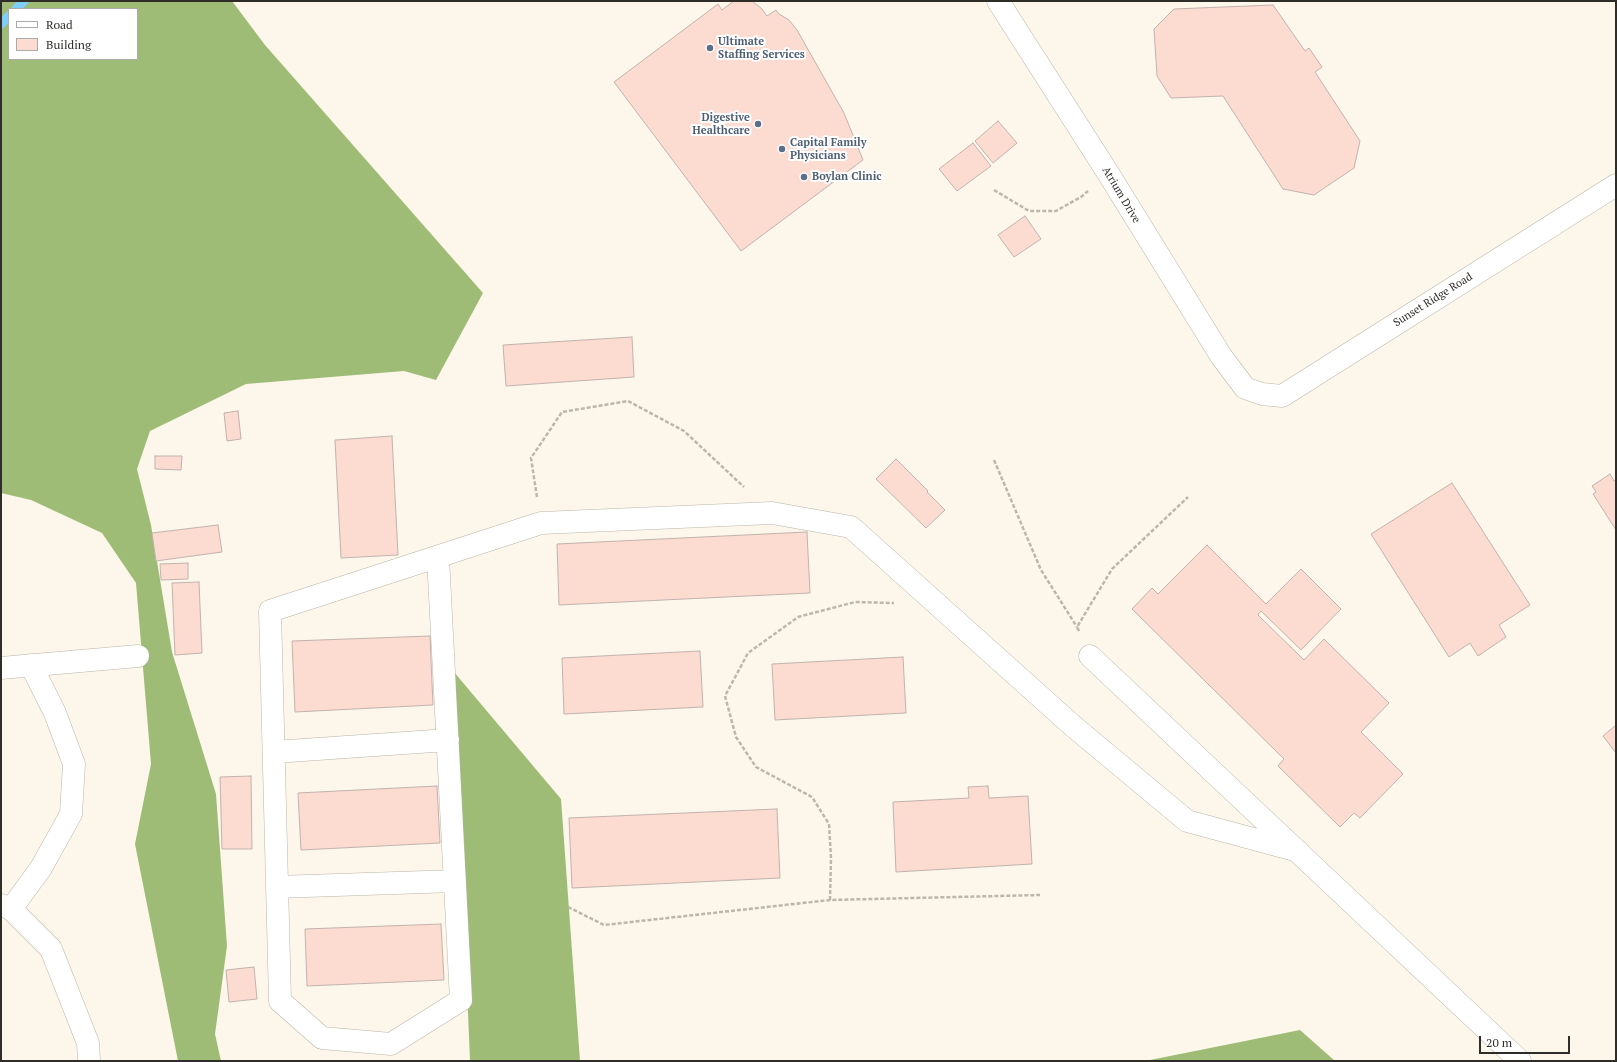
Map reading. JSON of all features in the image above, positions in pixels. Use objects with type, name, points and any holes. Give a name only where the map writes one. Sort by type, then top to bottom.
[{"type":"street","name":"Atrium Drive","points":[[998,1],[1108,173],[1221,356],[1245,388]]},
{"type":"street","name":"Sunset Ridge Road","points":[[1245,388],[1262,394],[1282,396],[1616,185]]},
{"type":"street","points":[[438,557],[461,1000],[391,1044],[322,1038],[280,1001],[270,611],[541,523],[772,513],[851,527],[1073,726],[1187,821],[1298,851]]},
{"type":"street","points":[[1,668],[138,656]]},
{"type":"street","points":[[1090,656],[1520,1061]]},
{"type":"street","points":[[31,665],[55,713],[74,764],[70,814],[41,868],[6,907],[51,949],[88,1042],[89,1061]]},
{"type":"street","points":[[274,752],[448,740]]},
{"type":"street","points":[[277,887],[455,881]]},
{"type":"path","points":[[994,190],[1029,211],[1056,211],[1082,197],[1108,173]]},
{"type":"path","points":[[541,523],[530,458],[562,412],[628,401],[684,431],[772,513]]},
{"type":"path","points":[[994,460],[1041,570],[1077,627],[1090,656]]},
{"type":"path","points":[[1077,627],[1112,569],[1188,497]]},
{"type":"path","points":[[830,900],[831,858],[829,824],[812,797],[756,767],[736,737],[725,696],[748,654],[798,617],[855,602],[936,604]]},
{"type":"path","points":[[568,907],[604,925],[830,900],[1040,895]]},
{"type":"green space","points":[[1,1],[232,1],[265,45],[483,293],[436,380],[404,371],[246,384],[150,431],[137,469],[151,525],[172,652],[216,794],[227,946],[215,1034],[221,1061],[178,1061],[135,844],[151,764],[136,583],[102,533],[31,500],[1,493]]},
{"type":"green space","points":[[454,672],[561,799],[580,1061],[470,1061]]},
{"type":"green space","points":[[1300,1030],[1335,1061],[1145,1061]]},
{"type":"building","points":[[734,1],[752,1],[762,9],[767,16],[776,10],[779,14],[789,20],[797,30],[844,113],[863,160],[741,251],[614,82],[718,4],[722,10]]},
{"type":"building","points":[[1273,5],[1305,51],[1309,48],[1322,67],[1315,72],[1360,141],[1354,168],[1314,195],[1283,189],[1223,96],[1171,98],[1157,76],[1154,29],[1174,9]]},
{"type":"building","points":[[998,121],[1017,143],[993,163],[975,141]]},
{"type":"building","points":[[973,143],[991,166],[957,191],[939,169]]},
{"type":"building","points":[[1025,216],[1041,239],[1014,257],[998,235]]},
{"type":"building","points":[[632,337],[634,377],[506,386],[503,345]]},
{"type":"building","points":[[238,411],[241,439],[227,441],[224,413]]},
{"type":"building","points":[[392,436],[398,555],[341,558],[335,440]]},
{"type":"building","points":[[155,456],[182,456],[181,470],[155,469]]},
{"type":"building","points":[[896,459],[945,510],[926,528],[876,479]]},
{"type":"building","points":[[1610,474],[1614,481],[1616,480],[1616,530],[1593,494],[1596,492],[1592,486]]},
{"type":"building","points":[[1452,483],[1530,605],[1499,625],[1506,637],[1478,656],[1470,643],[1449,657],[1371,534]]},
{"type":"building","points":[[218,525],[222,552],[156,561],[152,533]]},
{"type":"building","points":[[807,532],[810,593],[559,605],[557,544]]},
{"type":"building","points":[[1207,545],[1266,604],[1301,569],[1341,609],[1301,650],[1261,611],[1258,615],[1304,660],[1324,639],[1389,703],[1361,732],[1403,774],[1360,818],[1354,813],[1340,827],[1278,766],[1284,759],[1132,609],[1152,588],[1158,594]]},
{"type":"building","points":[[188,563],[188,579],[161,580],[160,564]]},
{"type":"building","points":[[199,582],[202,653],[175,655],[172,583]]},
{"type":"building","points":[[430,636],[433,705],[295,712],[292,641]]},
{"type":"building","points":[[700,651],[703,707],[564,714],[562,658]]},
{"type":"building","points":[[903,657],[906,713],[775,720],[772,664]]},
{"type":"building","points":[[1616,725],[1616,753],[1603,736]]},
{"type":"building","points":[[251,776],[252,849],[222,849],[220,777]]},
{"type":"building","points":[[437,786],[440,843],[301,850],[298,793]]},
{"type":"building","points":[[988,786],[989,798],[1028,796],[1032,864],[896,872],[893,802],[969,798],[968,787]]},
{"type":"building","points":[[777,809],[780,878],[572,888],[569,818]]},
{"type":"building","points":[[441,924],[444,980],[307,986],[305,929]]},
{"type":"building","points":[[254,967],[257,999],[229,1002],[226,970]]},
{"type":"waterway","points":[[17,8],[24,1]]},
{"type":"waterway","points":[[1,24],[8,17]]},
{"type":"place","name":"Ultimate Staffing Services","points":[[710,48]]},
{"type":"place","name":"Digestive Healthcare","points":[[758,124]]},
{"type":"place","name":"Capital Family Physicians","points":[[782,149]]},
{"type":"place","name":"Boylan Clinic","points":[[804,177]]}]
